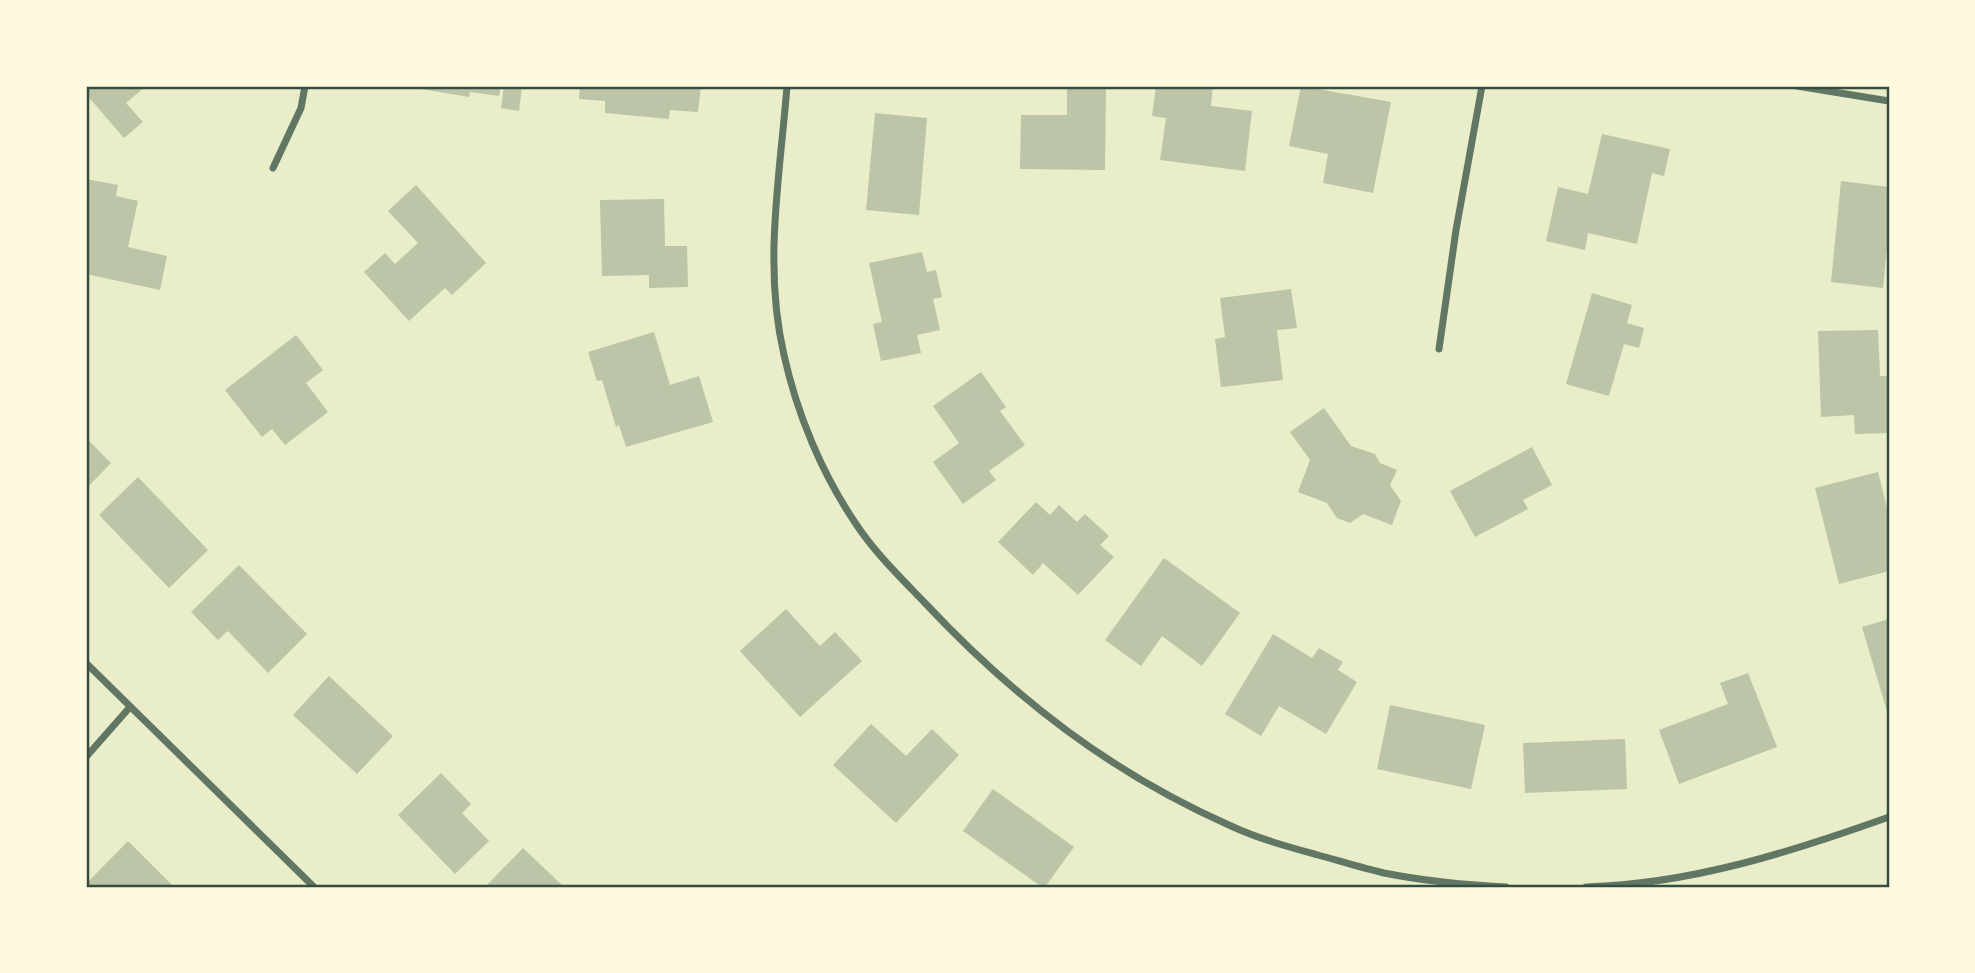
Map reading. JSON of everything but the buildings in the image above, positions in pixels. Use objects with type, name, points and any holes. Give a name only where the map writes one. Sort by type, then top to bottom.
[{"type":"street","points":[[273,169],[301,108],[305,86]]},
{"type":"street","points":[[787,86],[776,185],[774,233],[775,297],[783,354],[801,414],[825,469],[856,525],[892,569],[963,644],[1020,696],[1088,748],[1148,784],[1232,827],[1277,843],[1384,873],[1469,885],[1506,887]]},
{"type":"street","points":[[1439,349],[1456,230],[1482,86]]},
{"type":"street","points":[[1797,86],[1889,101]]},
{"type":"street","points":[[86,663],[314,887]]},
{"type":"street","points":[[86,757],[130,707]]},
{"type":"street","points":[[1586,887],[1667,880],[1723,869],[1889,817]]}]
